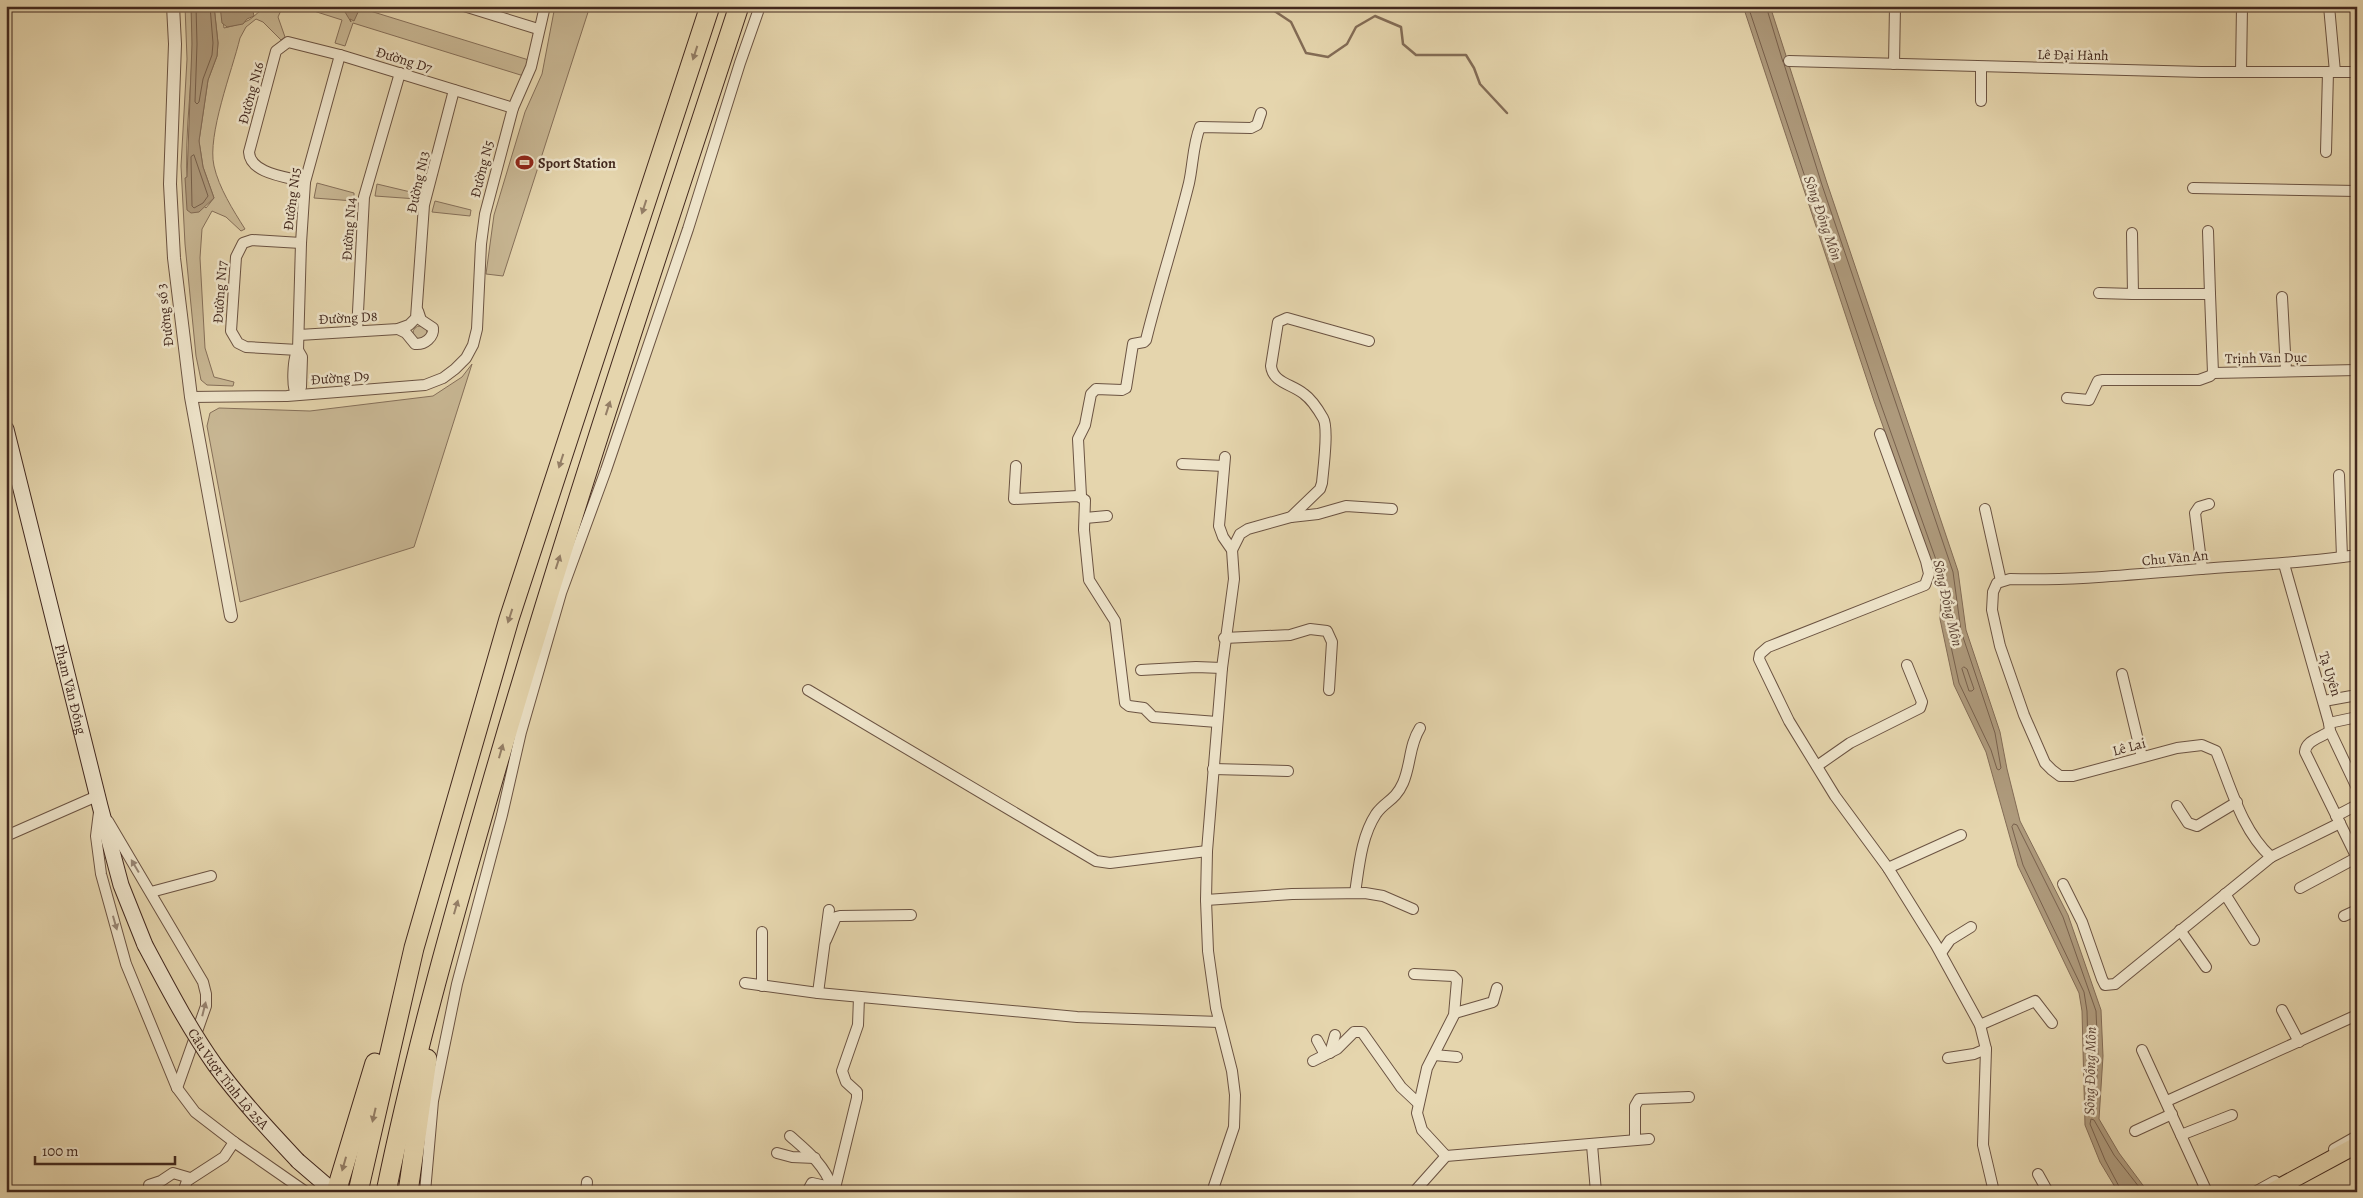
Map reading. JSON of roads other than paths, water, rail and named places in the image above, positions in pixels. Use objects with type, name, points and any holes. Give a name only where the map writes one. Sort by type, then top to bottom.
[{"type":"highway","points":[[335,1192],[369,1081],[414,948],[509,619],[710,6]]},
{"type":"highway","points":[[386,1192],[400,1122],[442,954],[537,628],[739,6]]},
{"type":"highway","points":[[358,1192],[414,948]]},
{"type":"highway","points":[[408,1192],[442,954]]},
{"type":"main road","name":"Phạm Văn Đồng","points":[[6,429],[98,801],[122,885],[145,945]]},
{"type":"main road","name":"Cầu Vượt Tỉnh Lộ 25A","points":[[145,945],[186,1020],[215,1065],[270,1132],[298,1161],[335,1192]]},
{"type":"main road","points":[[2270,1192],[2357,1144]]},
{"type":"street","name":"Đường số 3","points":[[173,6],[174,44],[170,184],[174,258],[191,396],[231,616]]},
{"type":"street","name":"Đường N5","points":[[473,344],[477,329],[481,244],[485,214],[513,108],[531,67],[545,6]]},
{"type":"street","points":[[425,1192],[433,1101],[456,984],[502,815],[521,732],[561,593],[606,470],[688,229],[740,63],[760,6]]},
{"type":"street","points":[[1894,6],[1894,64]]},
{"type":"street","points":[[2241,72],[2242,6]]},
{"type":"street","points":[[2326,152],[2332,72],[2329,6]]},
{"type":"street","points":[[472,7],[538,30]]},
{"type":"street","name":"Đường D7","points":[[288,42],[340,55],[513,108]]},
{"type":"street","name":"Đường N16","points":[[288,42],[276,51],[249,157],[252,164],[259,168],[305,182]]},
{"type":"street","name":"Đường N15","points":[[298,395],[300,391],[302,357],[298,350],[305,182],[340,55]]},
{"type":"street","name":"Lê Đại Hành","points":[[1789,62],[2241,72],[2357,72]]},
{"type":"street","points":[[1981,67],[1981,101]]},
{"type":"street","name":"Đường N14","points":[[357,331],[364,197],[400,73]]},
{"type":"street","name":"Đường N13","points":[[418,311],[424,205],[454,90]]},
{"type":"street","points":[[1217,722],[1153,717],[1144,708],[1129,706],[1125,703],[1115,621],[1089,580],[1085,500],[1081,496],[1078,439],[1083,429],[1092,390],[1124,390],[1133,344],[1146,340],[1156,297],[1167,266],[1189,182],[1200,127],[1251,128],[1256,125],[1261,113]]},
{"type":"street","points":[[2193,188],[2357,191]]},
{"type":"street","name":"Trịnh Văn Dục","points":[[2208,230],[2213,373],[2357,370]]},
{"type":"street","points":[[2132,233],[2133,294]]},
{"type":"street","name":"Đường N17","points":[[298,350],[256,348],[238,343],[231,331],[236,257],[243,244],[252,240],[301,243]]},
{"type":"street","points":[[2099,293],[2210,294]]},
{"type":"street","points":[[2282,297],[2286,371]]},
{"type":"street","points":[[398,330],[411,324],[418,311]]},
{"type":"street","points":[[398,330],[408,335],[415,344],[427,340],[433,333],[433,328],[421,320],[418,311]]},
{"type":"street","points":[[1291,517],[1320,489],[1322,483],[1324,421],[1306,395],[1276,378],[1271,373],[1277,324],[1280,320],[1287,318],[1369,341]]},
{"type":"street","name":"Đường D8","points":[[299,335],[398,330]]},
{"type":"street","name":"Đường D9","points":[[191,396],[298,395],[425,385],[443,378],[455,369],[466,358],[473,344]]},
{"type":"street","points":[[2067,398],[2089,400],[2098,381],[2103,380],[2199,380],[2213,373]]},
{"type":"street","points":[[1880,434],[1926,561],[1929,574],[1925,584],[1768,647],[1760,654],[1759,659],[1785,713],[1817,766],[1888,868],[1940,953],[1980,1025],[1986,1049],[1983,1145],[1994,1192]]},
{"type":"street","points":[[1182,464],[1224,461],[1219,526],[1223,537],[1232,550]]},
{"type":"street","points":[[1016,466],[1014,499],[1081,496]]},
{"type":"street","points":[[2339,475],[2342,557]]},
{"type":"street","points":[[2202,569],[2195,513],[2199,507],[2209,504]]},
{"type":"street","points":[[1212,1192],[1234,1126],[1235,1095],[1232,1071],[1219,1022],[1208,951],[1206,900],[1207,850],[1224,638],[1234,579],[1232,550],[1240,534],[1248,529],[1291,517],[1318,514],[1346,506],[1392,509]]},
{"type":"street","points":[[1985,509],[1999,582]]},
{"type":"street","points":[[1085,518],[1107,516]]},
{"type":"street","name":"Chu Văn An","points":[[1999,582],[2010,579],[2110,577],[2284,564],[2357,555]]},
{"type":"street","name":"Tạ Uyên","points":[[2284,564],[2330,727],[2357,788]]},
{"type":"street","name":"Lê Lai","points":[[1999,582],[1993,592],[1992,610],[2000,646],[2024,715],[2045,763],[2060,776],[2073,776],[2142,757],[2192,746],[2209,746],[2216,751],[2247,828],[2258,844],[2271,857]]},
{"type":"street","points":[[1224,638],[1290,635],[1310,629],[1327,631],[1332,642],[1330,690]]},
{"type":"street","points":[[1817,766],[1850,743],[1920,708],[1922,702],[1907,664]]},
{"type":"street","points":[[1141,670],[1196,667],[1222,668]]},
{"type":"street","points":[[2122,674],[2142,757]]},
{"type":"street","points":[[808,690],[1096,861],[1110,863],[1207,850]]},
{"type":"street","points":[[2324,701],[2357,695]]},
{"type":"street","points":[[2300,888],[2357,858],[2305,752],[2309,742],[2321,738],[2330,727],[2357,717]]},
{"type":"street","points":[[1356,892],[1362,849],[1370,826],[1376,814],[1399,793],[1410,766],[1414,737],[1420,728]]},
{"type":"street","points":[[1213,769],[1288,771]]},
{"type":"street","points":[[6,836],[98,801]]},
{"type":"street","points":[[98,801],[203,982],[206,1006],[177,1088]]},
{"type":"street","points":[[98,801],[96,836],[101,874],[126,964],[177,1088],[195,1112],[234,1142],[306,1192]]},
{"type":"street","points":[[2177,806],[2188,823],[2197,826],[2237,802]]},
{"type":"street","points":[[2063,884],[2073,902],[2106,985],[2115,984],[2271,857],[2338,820],[2357,804]]},
{"type":"street","points":[[1888,868],[1961,834]]},
{"type":"street","points":[[151,892],[211,876]]},
{"type":"street","points":[[1206,900],[1356,892],[1383,896],[1413,909]]},
{"type":"street","points":[[2226,894],[2254,940]]},
{"type":"street","points":[[818,993],[829,910]]},
{"type":"street","points":[[2344,916],[2357,910]]},
{"type":"street","points":[[826,940],[836,917],[911,915]]},
{"type":"street","points":[[1940,953],[1950,940],[1971,927]]},
{"type":"street","points":[[2180,930],[2206,967]]},
{"type":"street","points":[[762,932],[762,986]]},
{"type":"street","points":[[1414,974],[1456,977],[1455,1013],[1424,1077],[1418,1103],[1418,1121],[1422,1130],[1446,1156]]},
{"type":"street","points":[[744,984],[818,993],[1078,1017],[1219,1022]]},
{"type":"street","points":[[1455,1013],[1493,1002],[1497,988]]},
{"type":"street","points":[[836,1189],[857,1098],[857,1092],[846,1082],[842,1071],[858,1025],[859,997]]},
{"type":"street","points":[[1980,1025],[2035,1001],[2052,1023]]},
{"type":"street","points":[[2282,1010],[2299,1042]]},
{"type":"street","points":[[2167,1101],[2224,1073],[2299,1042],[2357,1014]]},
{"type":"street","points":[[1313,1061],[1326,1055],[1349,1036],[1358,1031],[1362,1032],[1401,1087],[1418,1103]]},
{"type":"street","points":[[1326,1055],[1335,1035]]},
{"type":"street","points":[[1317,1040],[1326,1055]]},
{"type":"street","points":[[1948,1058],[1974,1054],[1986,1049]]},
{"type":"street","points":[[2142,1050],[2167,1101],[2207,1192]]},
{"type":"street","points":[[1434,1055],[1457,1056]]},
{"type":"street","points":[[1634,1140],[1635,1106],[1638,1100],[1689,1096]]},
{"type":"street","points":[[2135,1132],[2172,1114]]},
{"type":"street","points":[[2181,1135],[2232,1115]]},
{"type":"street","points":[[790,1136],[815,1158],[836,1189]]},
{"type":"street","points":[[2255,1192],[2357,1136]]},
{"type":"street","points":[[1414,1192],[1446,1156],[1649,1139]]},
{"type":"street","points":[[183,1192],[190,1178],[224,1157],[234,1142]]},
{"type":"street","points":[[1592,1145],[1596,1192]]},
{"type":"street","points":[[777,1153],[792,1157],[815,1158]]},
{"type":"street","points":[[2284,1192],[2357,1153]]},
{"type":"street","points":[[149,1185],[161,1181],[173,1173],[190,1178]]},
{"type":"street","points":[[2038,1174],[2048,1192]]},
{"type":"street","points":[[806,1192],[812,1183],[836,1189]]},
{"type":"water","points":[[191,6],[214,6],[218,43],[217,56],[208,80],[199,141],[203,167],[214,198],[199,212],[191,213],[187,210],[185,178],[187,177],[192,44]]},
{"type":"water","points":[[220,6],[252,6],[254,16],[247,19],[243,24],[227,27],[222,23]]},
{"type":"water","points":[[351,6],[357,6],[359,10],[354,21],[350,19],[351,22],[345,12]]},
{"type":"water","name":"Sông Đồng Môn","points":[[1743,6],[1770,6],[1827,183],[1958,571],[1966,630],[2000,732],[2020,821],[2068,915],[2101,1010],[2103,1056],[2099,1119],[2119,1153],[2148,1192],[2118,1192],[2100,1162],[2085,1125],[2082,1011],[2079,993],[2018,866],[1986,752],[1954,685],[1940,619],[1941,589],[1874,401]]},
{"type":"waterway","points":[[1267,6],[1291,22],[1306,53],[1328,57],[1347,44],[1356,27],[1375,16],[1401,27],[1403,44],[1416,55],[1466,55],[1474,68],[1480,84],[1507,113]]},
{"type":"place","name":"Sport Station","points":[[524,163]]}]
